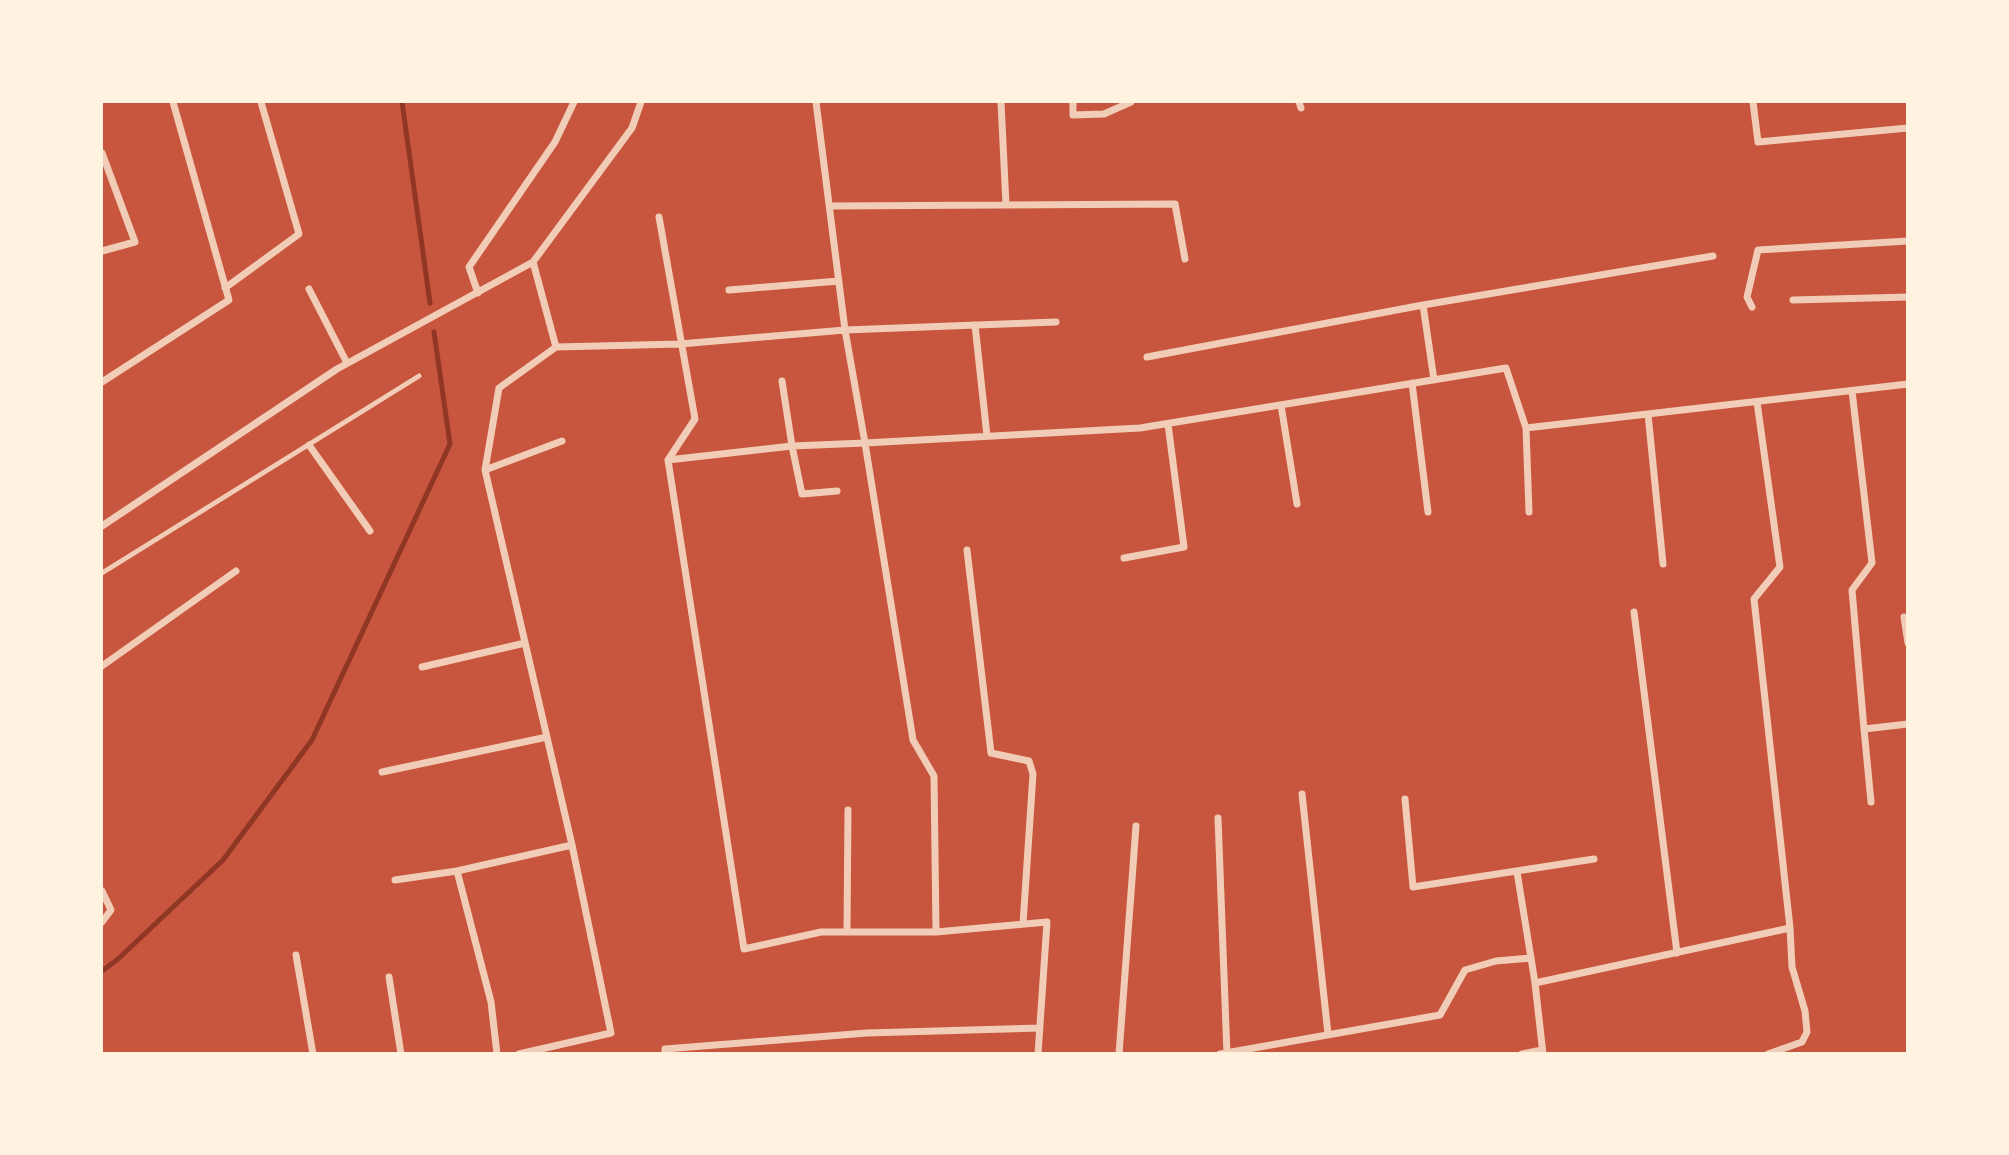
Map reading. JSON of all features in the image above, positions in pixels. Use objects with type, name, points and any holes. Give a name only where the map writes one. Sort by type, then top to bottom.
[{"type":"street","points":[[102,382],[229,300],[173,102]]},
{"type":"street","points":[[225,288],[299,234],[261,102]]},
{"type":"street","points":[[478,293],[468,267],[555,142],[574,102]]},
{"type":"street","points":[[102,526],[347,363],[533,262],[632,128],[641,102]]},
{"type":"street","points":[[816,102],[845,330],[913,740],[934,776],[936,932]]},
{"type":"street","points":[[1001,102],[1006,205]]},
{"type":"street","points":[[1073,102],[1073,115],[1104,114],[1131,102]]},
{"type":"street","points":[[1753,102],[1758,142],[1908,128]]},
{"type":"street","points":[[102,153],[135,242],[102,251]]},
{"type":"street","points":[[830,206],[1175,204],[1185,259]]},
{"type":"street","points":[[659,218],[695,419],[668,460],[744,949],[821,932],[936,932],[1047,922],[1038,1054]]},
{"type":"street","points":[[1752,307],[1747,297],[1758,250],[1908,241]]},
{"type":"street","points":[[1147,357],[1423,305],[1713,256]]},
{"type":"street","points":[[533,262],[556,347]]},
{"type":"street","points":[[729,290],[839,281]]},
{"type":"street","points":[[309,289],[347,363]]},
{"type":"street","points":[[1793,300],[1908,297]]},
{"type":"street","points":[[1423,305],[1434,380]]},
{"type":"street","points":[[519,1054],[611,1033],[572,845],[485,470],[499,388],[556,347],[680,344],[845,330],[1056,322]]},
{"type":"street","points":[[975,325],[987,436]]},
{"type":"street","points":[[668,460],[792,446],[1140,428],[1506,368],[1526,428],[1529,512]]},
{"type":"street","points":[[782,381],[802,494],[837,491]]},
{"type":"street","points":[[1412,383],[1429,512]]},
{"type":"street","points":[[1526,428],[1908,384]]},
{"type":"street","points":[[1852,391],[1872,563],[1852,590],[1871,802]]},
{"type":"street","points":[[1757,401],[1780,567],[1754,599],[1793,967],[1805,1011],[1807,1032],[1802,1042],[1768,1054]]},
{"type":"street","points":[[1281,405],[1297,504]]},
{"type":"street","points":[[1648,414],[1663,564]]},
{"type":"street","points":[[1124,558],[1184,547],[1168,424]]},
{"type":"street","points":[[485,470],[562,441]]},
{"type":"street","points":[[309,445],[370,531]]},
{"type":"street","points":[[967,550],[991,753],[1029,761],[1034,774],[1023,924]]},
{"type":"street","points":[[102,666],[236,571]]},
{"type":"street","points":[[1634,612],[1677,953]]},
{"type":"street","points":[[1904,617],[1908,643]]},
{"type":"street","points":[[422,667],[525,643]]},
{"type":"street","points":[[1864,729],[1908,724]]},
{"type":"street","points":[[382,772],[547,737]]},
{"type":"street","points":[[1302,794],[1328,1034]]},
{"type":"street","points":[[1405,799],[1413,887],[1594,859]]},
{"type":"street","points":[[847,932],[848,810]]},
{"type":"street","points":[[1218,818],[1225,1053],[1440,1015],[1465,970],[1496,961],[1531,958]]},
{"type":"street","points":[[1119,1054],[1136,825]]},
{"type":"street","points":[[395,880],[457,871],[572,845]]},
{"type":"street","points":[[457,871],[491,1002],[497,1054]]},
{"type":"street","points":[[1517,872],[1535,983],[1542,1052],[1522,1054]]},
{"type":"street","points":[[102,891],[111,910],[102,922]]},
{"type":"street","points":[[1535,983],[1790,928]]},
{"type":"street","points":[[296,955],[313,1054]]},
{"type":"street","points":[[389,976],[401,1054]]},
{"type":"street","points":[[665,1054],[665,1049],[867,1033],[1040,1028]]},
{"type":"lane","points":[[102,573],[419,376]]},
{"type":"waterway","points":[[402,102],[430,303]]},
{"type":"waterway","points":[[102,971],[223,860],[312,740],[450,444],[434,332]]}]
